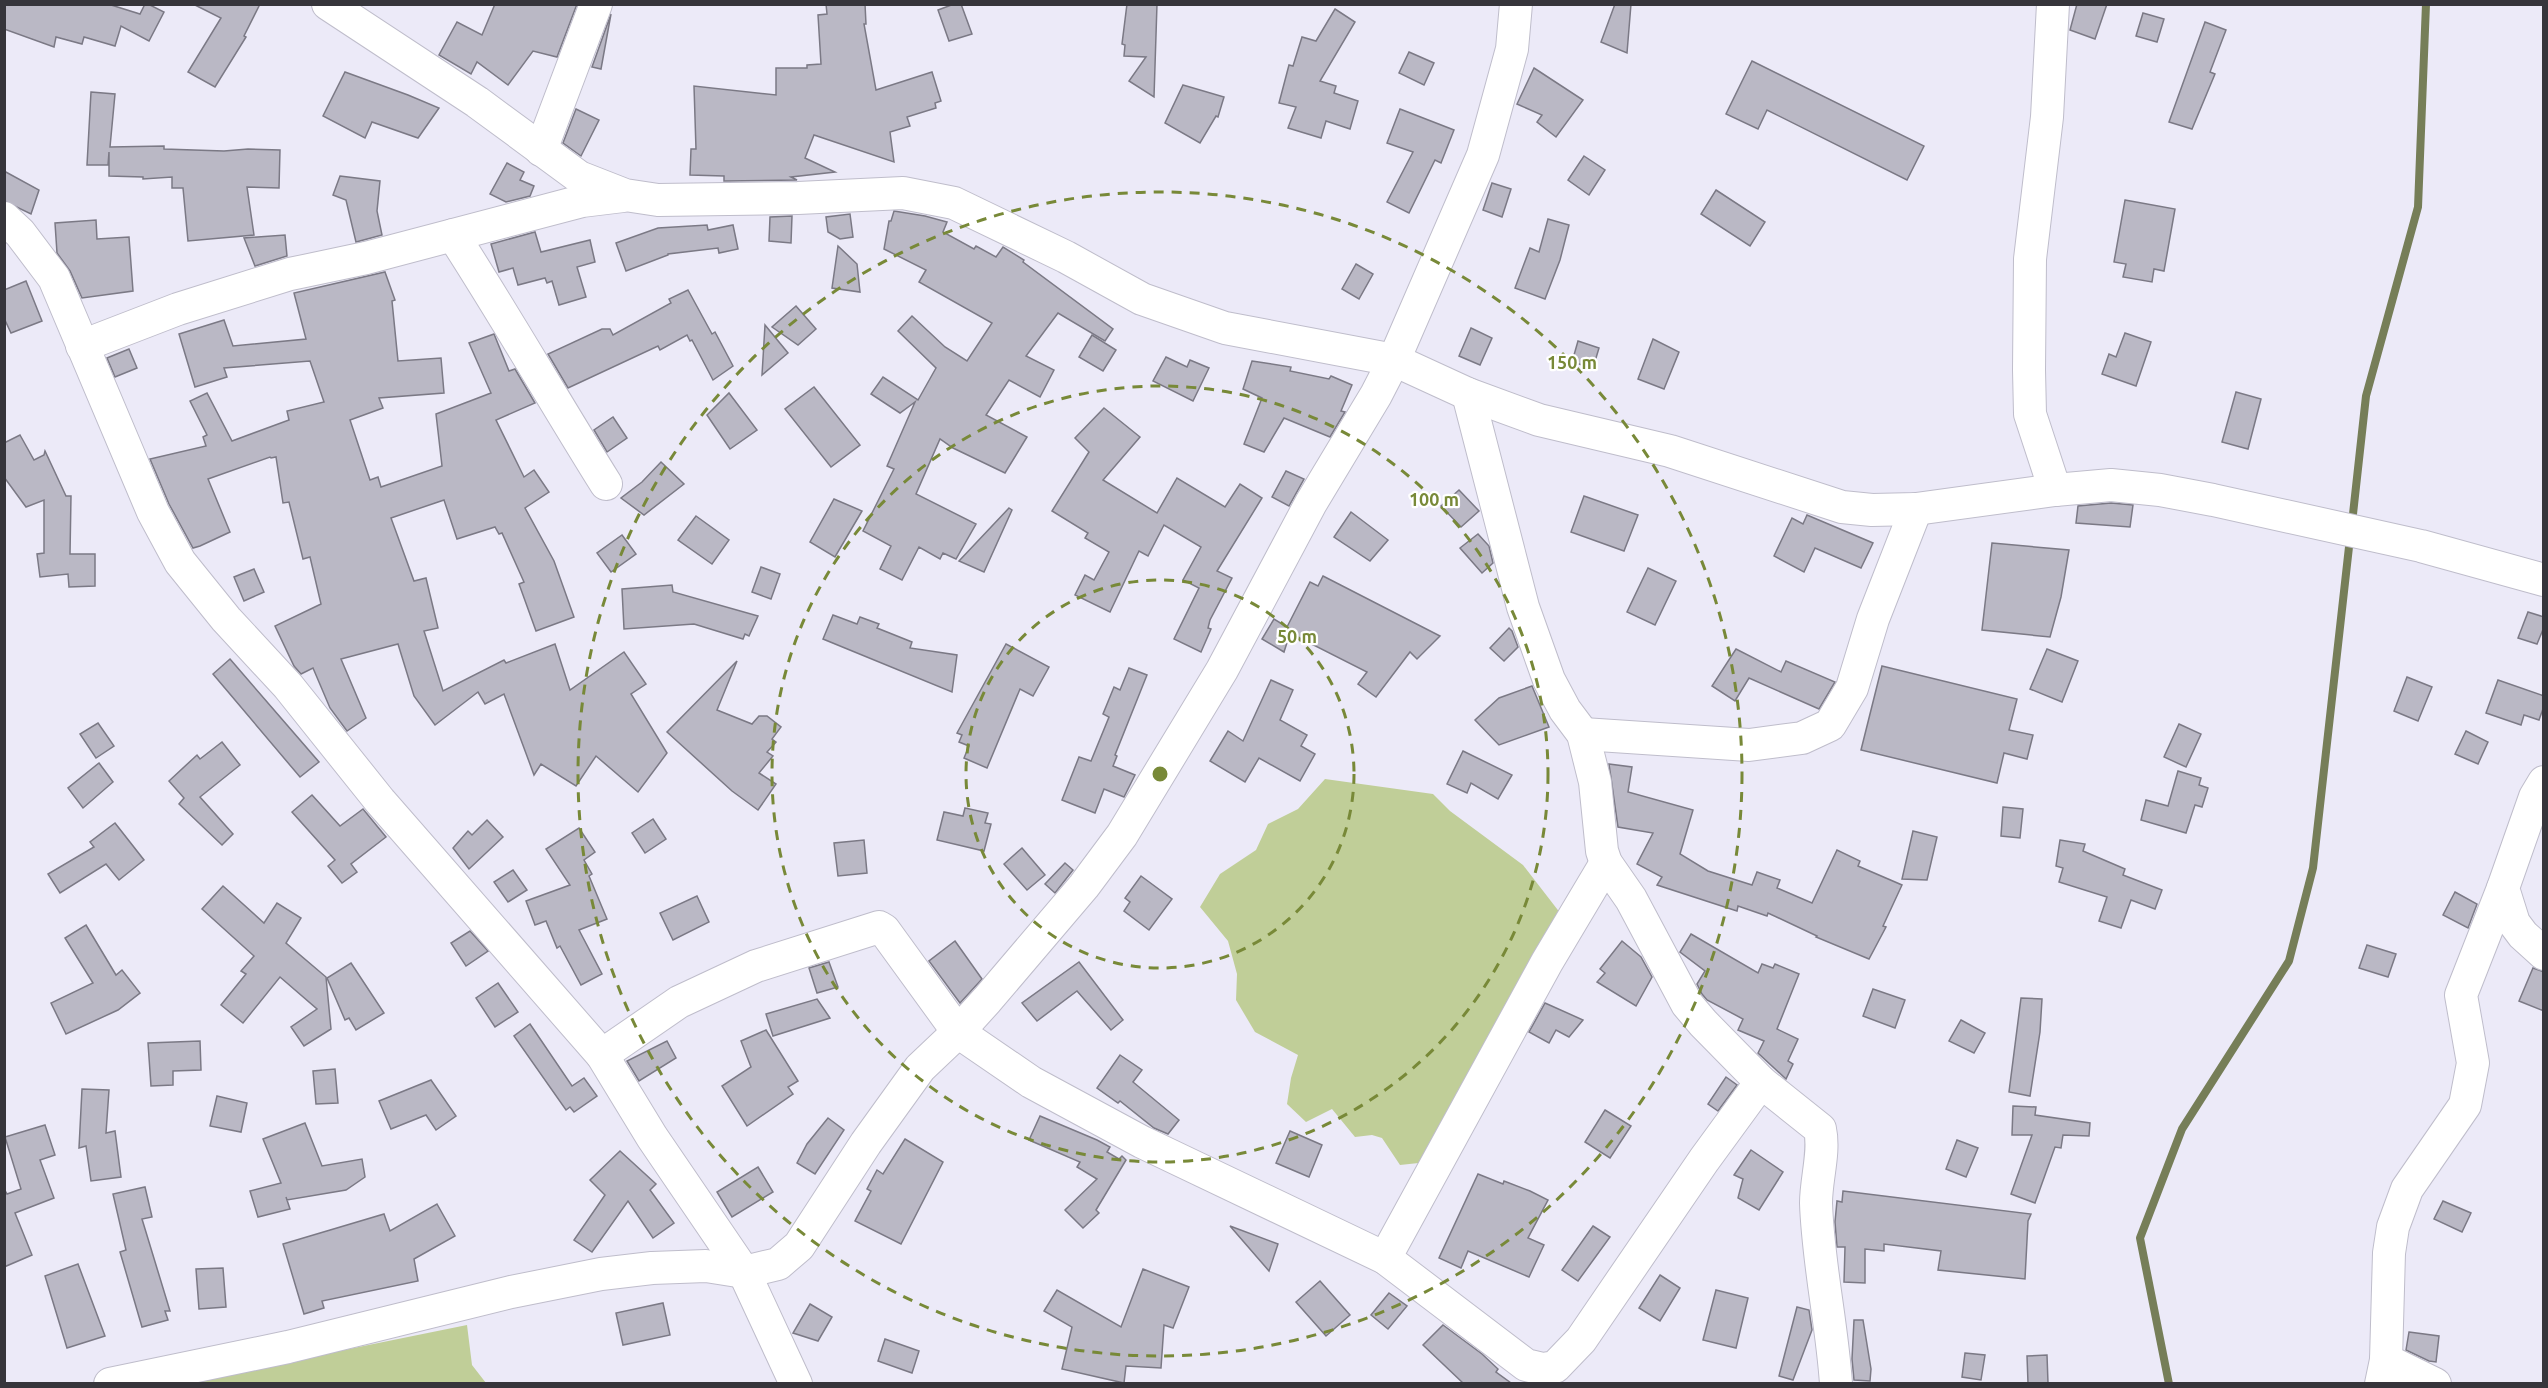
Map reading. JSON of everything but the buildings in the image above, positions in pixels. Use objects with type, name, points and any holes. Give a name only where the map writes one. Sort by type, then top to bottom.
[{"type":"street","points":[[328,4],[477,102],[579,177],[625,195],[658,200],[798,198],[903,193],[933,197],[954,203],[995,222],[1142,299],[1225,328],[1394,360],[1468,394],[1539,420],[1671,451],[1842,507],[1872,510],[1916,509],[2055,490],[2111,485],[2160,490],[2421,546],[2544,580]]},
{"type":"street","points":[[541,150],[596,4]]},
{"type":"street","points":[[110,1383],[144,1380],[511,1292],[601,1274],[652,1268],[706,1266],[744,1272],[778,1264],[799,1246],[866,1143],[920,1068],[958,1032],[1084,886],[1122,835],[1222,670],[1311,503],[1376,395],[1394,360],[1483,155],[1512,49],[1516,4]]},
{"type":"street","points":[[2053,4],[2047,117],[2030,260],[2029,370],[2030,414],[2055,490]]},
{"type":"street","points":[[82,346],[178,309],[290,274],[366,258],[582,201],[625,195]]},
{"type":"street","points":[[4,218],[20,233],[54,278],[153,513],[180,562],[226,619],[288,686],[380,801],[602,1055],[652,1137],[744,1272],[795,1383]]},
{"type":"street","points":[[453,235],[513,328],[545,386],[606,484]]},
{"type":"street","points":[[1468,394],[1523,608],[1549,680],[1564,710],[1583,734],[1595,782],[1602,850],[1606,863],[1631,899],[1688,1004],[1703,1023],[1761,1082],[1820,1129],[1816,1201],[1819,1246],[1834,1351],[1836,1383]]},
{"type":"street","points":[[1583,734],[1749,746],[1802,738],[1830,725],[1852,688],[1873,620],[1916,509]]},
{"type":"street","points":[[2435,1383],[2384,1372],[2389,1253],[2393,1227],[2407,1189],[2465,1105],[2473,1062],[2461,995],[2503,888],[2535,797],[2544,782]]},
{"type":"street","points":[[1385,1258],[1547,962],[1606,863]]},
{"type":"street","points":[[2503,888],[2514,923],[2523,935],[2544,954]]},
{"type":"street","points":[[602,1055],[679,1002],[756,966],[879,927],[884,930],[958,1032],[1031,1082],[1142,1142],[1385,1258],[1526,1365],[1544,1369],[1555,1367],[1581,1340],[1704,1160],[1761,1082]]},
{"type":"green space","points":[[1325,779],[1433,794],[1450,811],[1523,865],[1564,918],[1428,1162],[1400,1165],[1382,1138],[1372,1135],[1355,1137],[1332,1109],[1306,1122],[1287,1104],[1298,1055],[1255,1032],[1236,1000],[1237,974],[1228,941],[1200,907],[1220,874],[1256,850],[1268,824],[1298,809]]},
{"type":"green space","points":[[467,1325],[472,1365],[486,1383],[176,1384]]},
{"type":"waterway","points":[[2352,523],[2366,396],[2418,207],[2426,4]]},
{"type":"waterway","points":[[2169,1384],[2140,1238],[2182,1129],[2289,961],[2313,868],[2350,538]]}]
